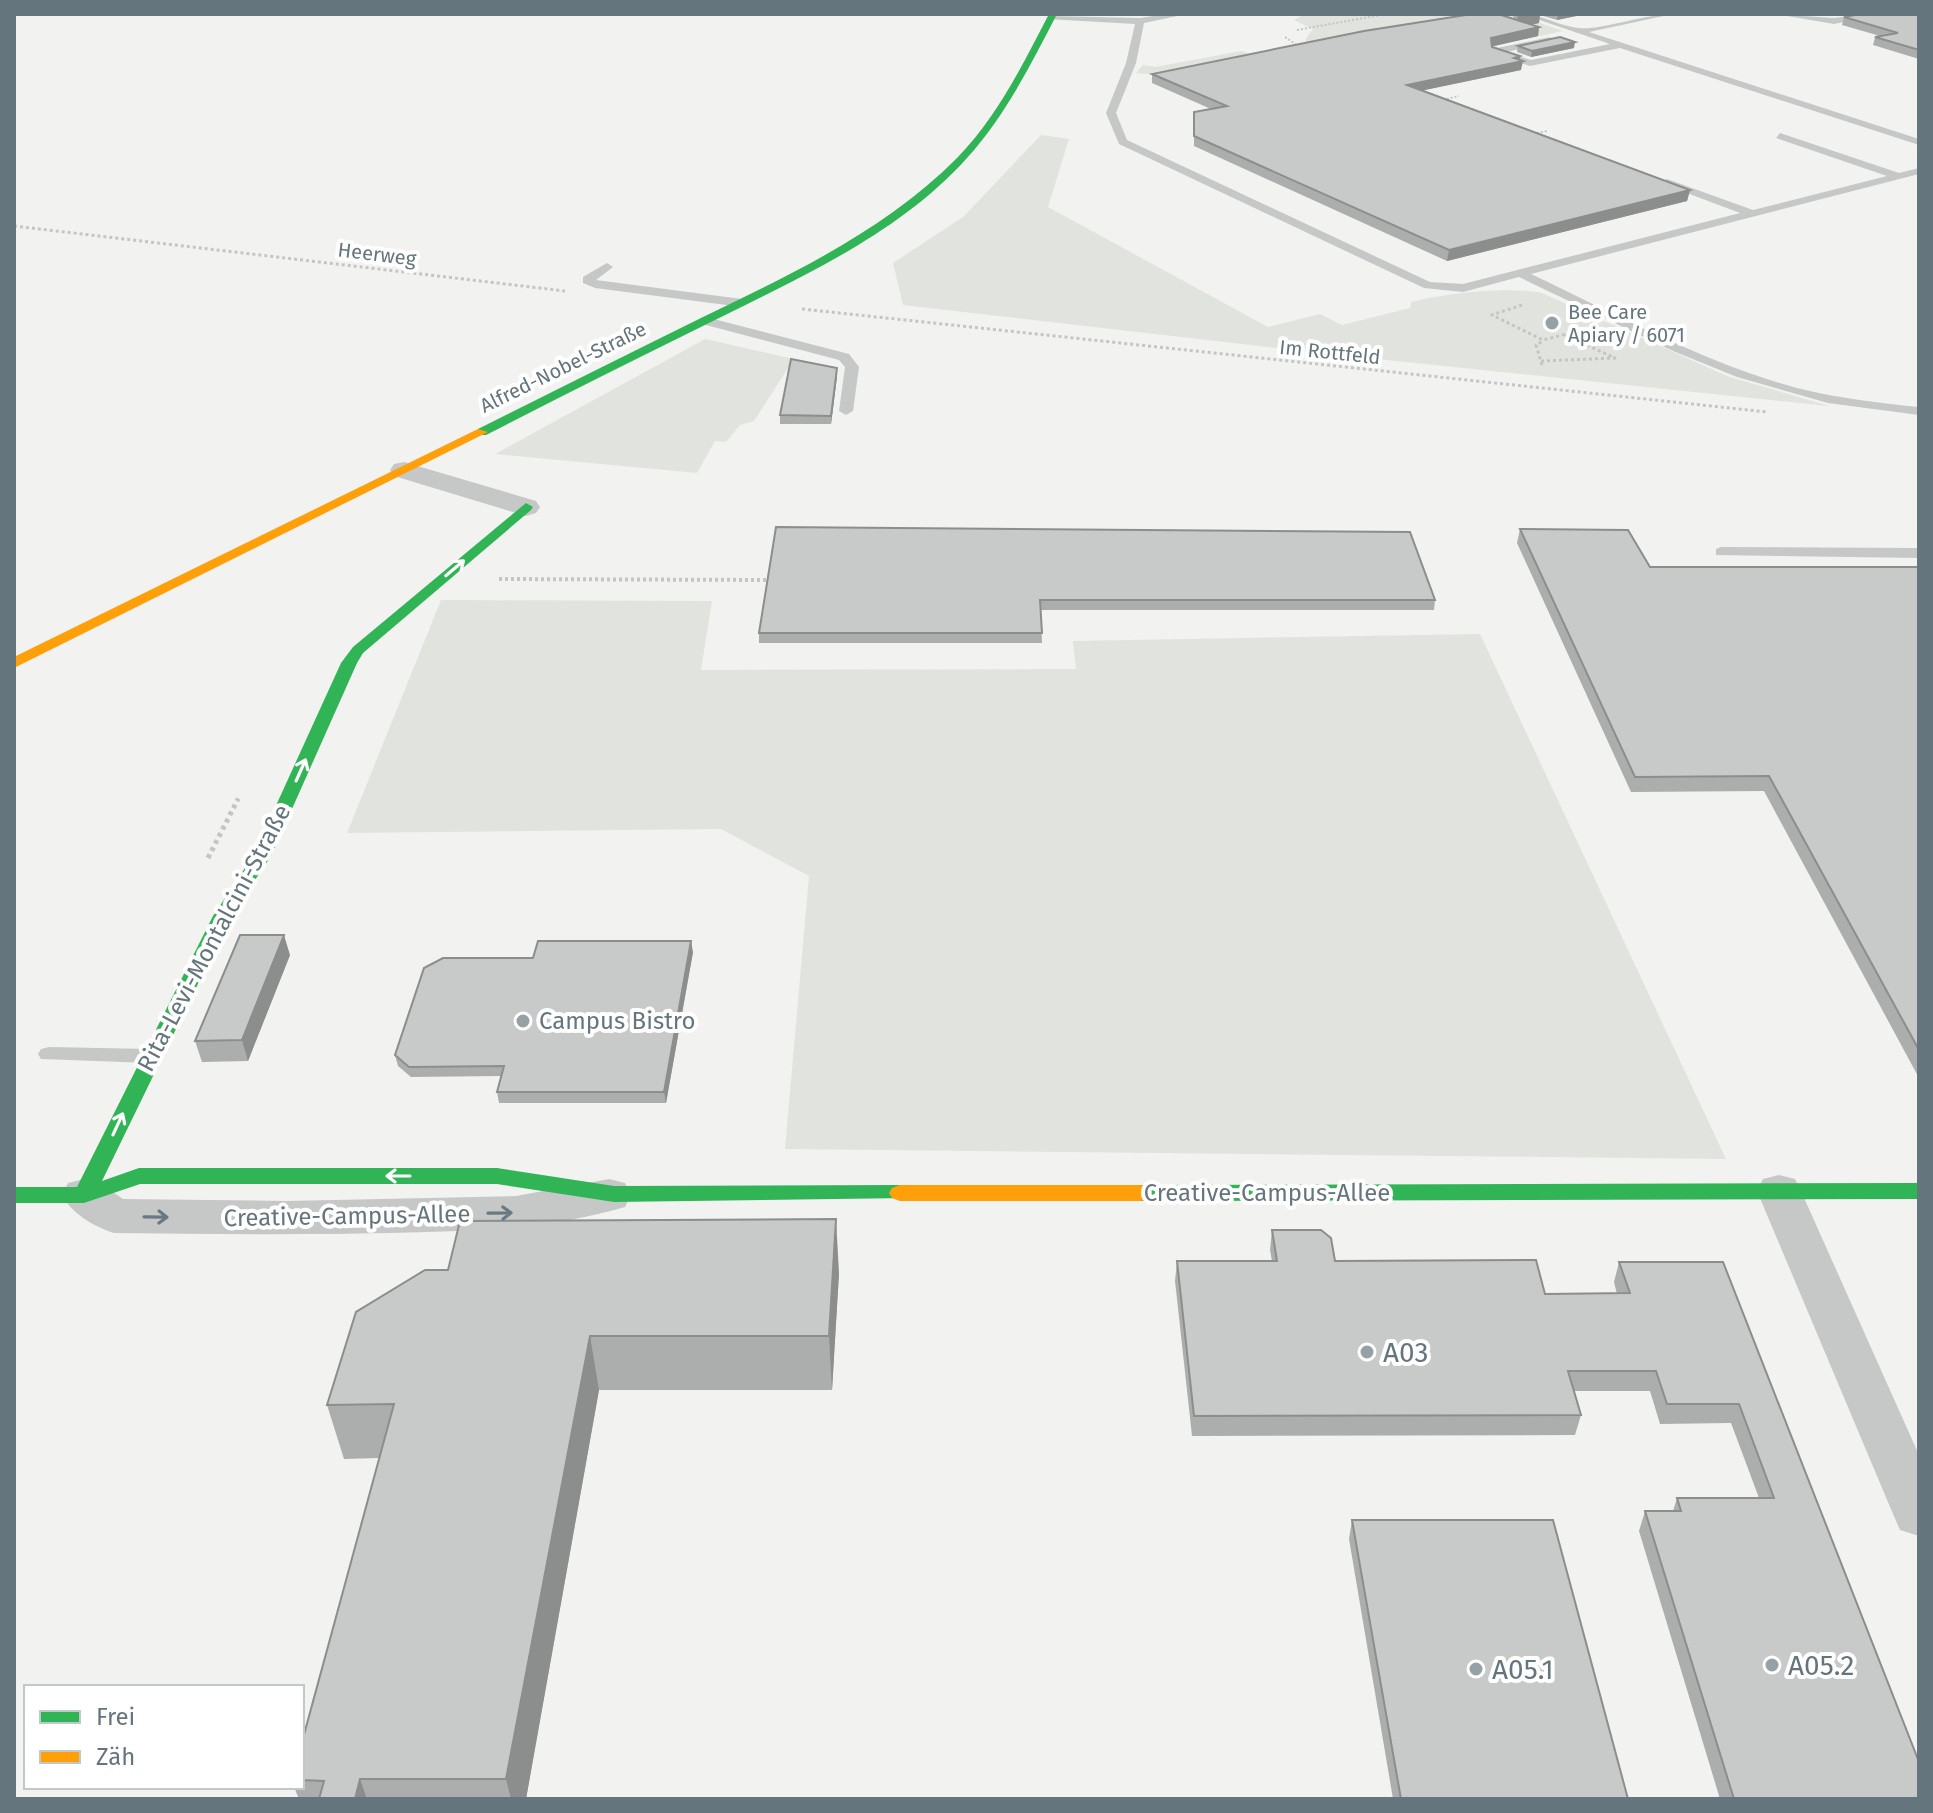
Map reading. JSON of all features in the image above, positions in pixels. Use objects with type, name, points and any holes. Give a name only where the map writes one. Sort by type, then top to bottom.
[{"type":"street","name":"Alfred-Nobel-Straße","points":[[14,663],[740,304],[872,229],[968,151],[1001,109],[1052,16]]},
{"type":"street","name":"Rita-Levi-Montalcini-Straße","points":[[404,470],[526,507]]},
{"type":"street","name":"Rita-Levi-Montalcini-Straße","points":[[84,1195],[150,1056],[222,916],[262,856],[349,663],[358,650],[526,507]]},
{"type":"street","points":[[1779,1191],[1919,1514]]},
{"type":"street","name":"Creative-Campus-Allee","points":[[84,1195],[114,1216],[287,1218],[516,1213],[614,1194],[1919,1191]]},
{"type":"street","points":[[14,1195],[84,1195]]},
{"type":"lane","points":[[1052,16],[1140,21],[1183,14]]},
{"type":"lane","points":[[1526,14],[1919,142]]},
{"type":"lane","points":[[1621,44],[1530,63],[1495,51],[1669,14]]},
{"type":"lane","points":[[1779,14],[1834,21],[1876,14]]},
{"type":"lane","points":[[1140,21],[1131,63],[1111,113],[1123,142],[1428,285],[1463,288],[1919,171]]},
{"type":"lane","points":[[1780,136],[1898,176]]},
{"type":"lane","points":[[1651,176],[1752,214]]},
{"type":"lane","points":[[607,267],[587,280],[595,284],[740,304]]},
{"type":"lane","points":[[1521,274],[1772,385],[1819,398],[1919,411]]},
{"type":"lane","points":[[706,321],[844,357],[852,367],[846,411]]},
{"type":"lane","points":[[1721,552],[1919,553]]},
{"type":"lane","points":[[49,1054],[150,1056]]},
{"type":"path","points":[[1297,30],[1386,14]]},
{"type":"path","points":[[1417,14],[1475,15]]},
{"type":"path","points":[[1285,37],[1313,54]]},
{"type":"path","points":[[1451,106],[1438,101],[1459,96]]},
{"type":"path","points":[[1542,140],[1529,135],[1547,131]]},
{"type":"path","name":"Heerweg","points":[[14,226],[570,292]]},
{"type":"path","points":[[1543,340],[1492,315],[1538,301],[1555,289]]},
{"type":"path","name":"Im Rottfeld","points":[[740,304],[783,306],[1779,413]]},
{"type":"path","points":[[1564,335],[1615,358],[1541,363],[1536,345],[1543,340],[1582,329],[1610,339],[1644,330]]},
{"type":"path","points":[[442,579],[770,580]]},
{"type":"shaded area","points":[[1305,14],[1515,14],[1563,31],[1438,59],[1305,47],[1306,38],[1313,29],[1294,20]]},
{"type":"shaded area","points":[[1241,51],[1250,54],[1145,74],[1136,73],[1143,65],[1155,67]]},
{"type":"shaded area","points":[[1041,135],[1069,139],[1048,207],[1268,327],[1320,314],[1342,325],[1410,308],[1411,302],[1425,299],[1459,293],[1528,291],[1542,293],[1727,376],[1829,406],[1319,353],[903,305],[893,263],[963,217]]},
{"type":"shaded area","points":[[705,339],[794,359],[754,421],[740,425],[726,442],[715,441],[697,473],[495,454]]},
{"type":"shaded area","points":[[441,600],[712,601],[701,670],[1076,669],[1073,641],[1480,634],[1726,1159],[785,1149],[809,876],[721,829],[347,833]]},
{"type":"building","points":[[1472,14],[1498,14],[1539,27],[1491,38],[1492,47],[1520,56],[1514,58],[1523,61],[1407,85],[1690,190],[1449,250],[1194,136],[1194,112],[1227,106],[1152,74],[1364,31]]},
{"type":"building","points":[[1919,14],[1919,50],[1875,37],[1898,33],[1844,17]]},
{"type":"building","points":[[1560,37],[1575,42],[1532,51],[1518,46]]},
{"type":"building","points":[[791,359],[837,368],[831,416],[780,415]]},
{"type":"building","points":[[776,527],[1410,532],[1435,600],[1040,600],[1042,633],[759,633]]},
{"type":"building","points":[[1520,529],[1628,530],[1650,567],[1919,567],[1919,1050],[1769,776],[1635,777]]},
{"type":"building","points":[[240,935],[284,935],[242,1040],[195,1041]]},
{"type":"building","name":"Campus Bistro","points":[[538,941],[691,941],[664,1092],[497,1092],[504,1066],[409,1067],[395,1055],[424,968],[443,958],[533,958]]},
{"type":"building","points":[[836,1219],[829,1336],[590,1336],[506,1779],[360,1779],[355,1799],[319,1799],[324,1781],[304,1780],[304,1735],[394,1404],[327,1405],[356,1312],[425,1270],[448,1270],[460,1221]]},
{"type":"building","points":[[1272,1230],[1321,1230],[1331,1238],[1335,1261],[1536,1260],[1545,1294],[1630,1293],[1619,1262],[1723,1262],[1919,1762],[1919,1799],[1734,1799],[1645,1511],[1681,1511],[1677,1498],[1774,1498],[1739,1404],[1667,1404],[1656,1371],[1568,1371],[1581,1415],[1194,1416],[1177,1261],[1277,1261]]},
{"type":"building","name":"A05.1","points":[[1352,1520],[1553,1520],[1628,1799],[1401,1799]]},
{"type":"traffic: fast","points":[[482,432],[804,271],[904,209],[962,158],[989,125],[1053,14]]},
{"type":"traffic: fast","points":[[84,1195],[222,916],[262,856],[349,663],[358,650],[526,507]]},
{"type":"traffic: fast","points":[[14,1195],[84,1195],[139,1176],[497,1176],[614,1194],[900,1193]]},
{"type":"traffic: fast","points":[[1141,1193],[1919,1191]]},
{"type":"traffic: slow","points":[[14,663],[482,432]]},
{"type":"traffic: slow","points":[[900,1193],[1141,1193]]},
{"type":"place","name":"Bee Care Apiary / 6071","points":[[1552,323]]},
{"type":"place","name":"Campus Bistro","points":[[523,1021]]},
{"type":"place","name":"A03","points":[[1367,1352]]},
{"type":"place","name":"A05.2","points":[[1772,1665]]},
{"type":"place","name":"A05.1","points":[[1476,1669]]}]
